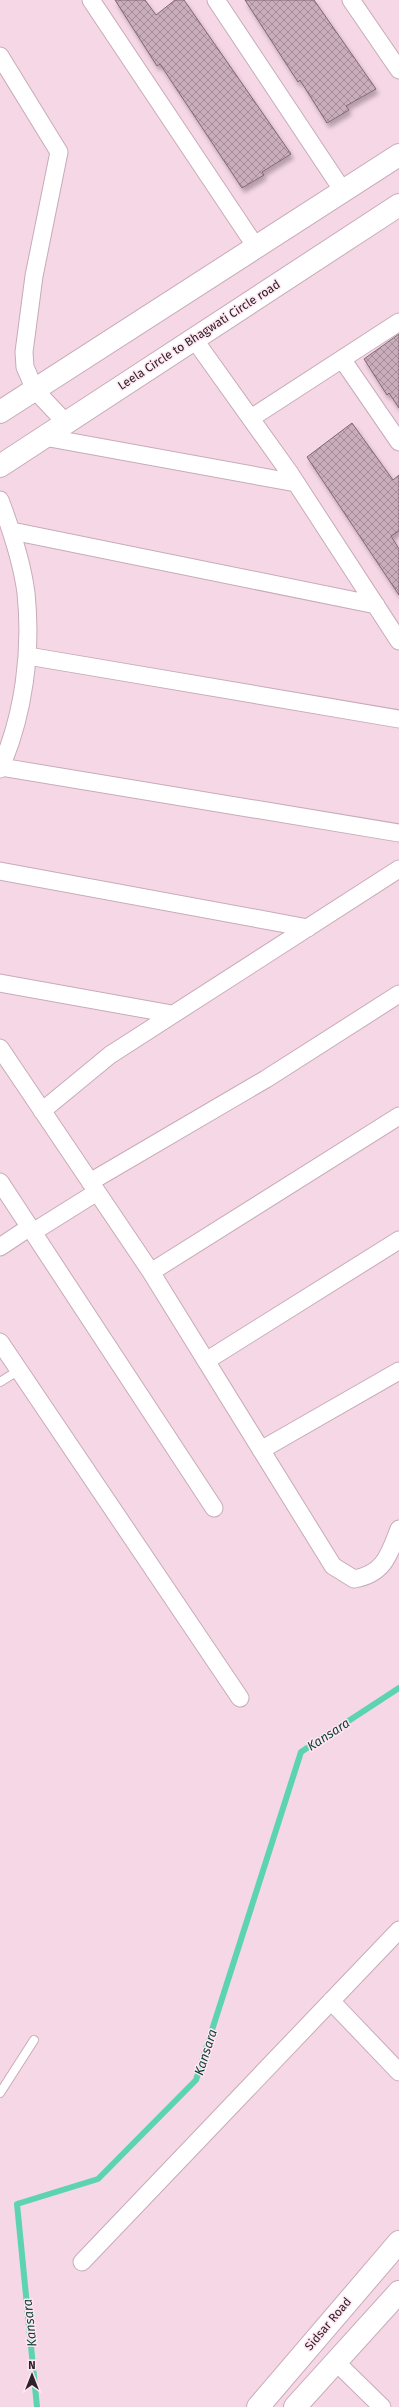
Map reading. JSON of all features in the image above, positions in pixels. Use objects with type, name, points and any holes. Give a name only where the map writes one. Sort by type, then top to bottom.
[{"type":"street","points":[[91,0],[256,247]]},
{"type":"street","points":[[216,0],[343,191]]},
{"type":"street","points":[[351,0],[399,70]]},
{"type":"street","points":[[0,56],[59,152],[34,276],[24,352],[25,367],[35,390],[66,423]]},
{"type":"street","points":[[0,412],[399,155]]},
{"type":"street","name":"Leela Circle to Bhagwati Circle road","points":[[0,466],[399,205]]},
{"type":"street","points":[[251,418],[399,322]]},
{"type":"street","points":[[194,339],[296,483],[399,641]]},
{"type":"street","points":[[342,359],[399,442]]},
{"type":"street","points":[[44,437],[296,483]]},
{"type":"street","points":[[0,500],[12,531],[26,593],[28,656],[19,712],[0,768],[399,833]]},
{"type":"street","points":[[12,531],[376,605]]},
{"type":"street","points":[[28,656],[399,719]]},
{"type":"street","points":[[42,1111],[110,1055],[399,869]]},
{"type":"street","points":[[0,871],[308,928]]},
{"type":"street","points":[[0,983],[172,1014]]},
{"type":"street","points":[[0,1247],[31,1230],[94,1187],[399,994]]},
{"type":"street","points":[[0,1048],[151,1272],[333,1566],[341,1573],[354,1579],[368,1576],[380,1567],[388,1555],[399,1529]]},
{"type":"street","points":[[151,1272],[399,1116]]},
{"type":"street","points":[[0,1182],[214,1508]]},
{"type":"street","points":[[206,1361],[399,1240]]},
{"type":"street","points":[[0,1342],[240,1698]]},
{"type":"street","points":[[261,1450],[399,1371]]},
{"type":"street","points":[[82,2262],[399,1930]]},
{"type":"street","points":[[331,2001],[399,2072]]},
{"type":"street","name":"Sidsar Road","points":[[258,2407],[399,2242]]},
{"type":"street","points":[[295,2407],[399,2292]]},
{"type":"street","points":[[336,2362],[382,2407]]},
{"type":"lane","points":[[0,1382],[19,1370]]},
{"type":"lane","points":[[0,2093],[34,2040]]},
{"type":"building","points":[[115,0],[145,0],[156,15],[175,0],[184,0],[291,154],[262,172],[264,175],[242,188],[160,64],[157,66]]},
{"type":"building","points":[[245,0],[314,0],[376,89],[346,106],[349,110],[327,123],[300,80],[298,82]]},
{"type":"building","points":[[399,334],[399,408],[389,393],[387,395],[364,359]]},
{"type":"building","points":[[352,423],[393,480],[399,475],[399,531],[391,536],[399,549],[399,595],[307,457]]},
{"type":"waterway","name":"Kansara","points":[[37,2407],[17,2204],[98,2179],[196,2080],[301,1752],[399,1688]]}]
